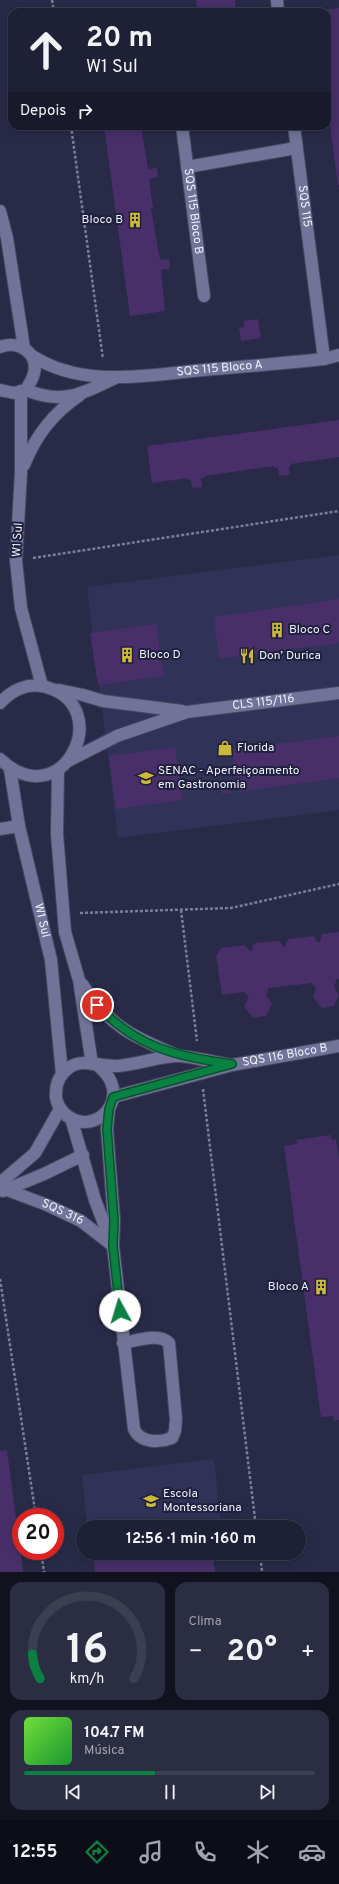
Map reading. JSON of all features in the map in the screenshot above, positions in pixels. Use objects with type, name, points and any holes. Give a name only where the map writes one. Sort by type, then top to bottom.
[{"type":"street","name":"SQS 115 Bloco B","points":[[182,130],[204,296]]},
{"type":"street","name":"SQS 115","points":[[294,130],[324,359]]},
{"type":"street","points":[[187,167],[296,148]]},
{"type":"street","points":[[0,211],[7,238],[28,351],[35,371],[32,380],[23,390]]},
{"type":"street","points":[[0,347],[11,344],[28,351]]},
{"type":"street","name":"SQS 115 Bloco A","points":[[28,351],[45,364],[60,370],[111,378],[324,359]]},
{"type":"street","points":[[324,359],[339,355]]},
{"type":"street","name":"SQS 115 Bloco A","points":[[0,390],[5,392],[23,390],[58,398],[80,395],[111,378]]},
{"type":"street","name":"W1 Sul","points":[[23,390],[21,472],[16,560],[21,608],[48,687]]},
{"type":"street","points":[[21,472],[30,448],[51,418],[80,395]]},
{"type":"street","name":"CLS 115/116","points":[[0,703],[10,693],[25,686],[48,687],[83,695],[103,702],[187,712]]},
{"type":"street","points":[[0,759],[10,769],[22,774],[34,776],[46,775],[58,770],[68,761],[77,747],[80,729],[77,712],[67,698],[48,687]]},
{"type":"street","name":"CLS 115/116","points":[[68,761],[118,736],[187,712],[339,692]]},
{"type":"street","name":"W1 Sul","points":[[10,769],[19,826],[51,960],[62,1074]]},
{"type":"street","name":"W1 Sul","points":[[58,770],[57,834],[65,932],[79,980],[95,1065]]},
{"type":"street","points":[[0,829],[19,826]]},
{"type":"street","name":"SQS 116 Bloco B","points":[[79,980],[97,1005],[121,1029],[135,1037],[180,1056],[232,1064]]},
{"type":"street","name":"SQS 116 Bloco B","points":[[113,1097],[232,1064],[339,1046]]},
{"type":"street","name":"SQS 116 Bloco B","points":[[95,1065],[117,1066],[180,1056]]},
{"type":"street","points":[[109,1109],[98,1118],[84,1122],[71,1118],[60,1109],[56,1097],[56,1085],[62,1074],[71,1066],[81,1063],[95,1065],[107,1073],[113,1084],[113,1097],[109,1109],[107,1129],[114,1220],[113,1246],[123,1343],[134,1429],[136,1434],[148,1440],[172,1438],[176,1431],[176,1419],[168,1343],[164,1339],[158,1337],[123,1343]]},
{"type":"street","points":[[2,1188],[35,1153],[60,1109]]},
{"type":"street","points":[[71,1118],[83,1154],[95,1200],[113,1246]]},
{"type":"street","points":[[2,1188],[83,1154]]},
{"type":"street","name":"SQS 316","points":[[2,1188],[47,1205],[81,1221],[113,1246]]},
{"type":"path","points":[[72,130],[111,378]]},
{"type":"path","points":[[16,560],[339,511]]},
{"type":"path","points":[[63,914],[231,908],[339,884]]},
{"type":"path","points":[[181,910],[198,1044]]},
{"type":"path","points":[[203,1084],[255,1520]]},
{"type":"path","points":[[0,1279],[35,1508]]},
{"type":"path","points":[[42,1560],[44,1572]]},
{"type":"path","points":[[261,1560],[262,1572]]},
{"type":"shaded area","points":[[339,555],[339,810],[118,838],[87,587]]},
{"type":"shaded area","name":"Escola Montessoriana","points":[[214,1459],[220,1520],[86,1520],[82,1475]]},
{"type":"building","points":[[196,0],[235,0],[236,8],[197,8]]},
{"type":"building","points":[[339,8],[339,185],[331,130],[331,9]]},
{"type":"building","name":"Bloco B","points":[[105,130],[142,130],[148,169],[157,168],[158,177],[149,179],[153,208],[151,208],[160,260],[169,259],[170,268],[161,270],[165,311],[130,316]]},
{"type":"building","points":[[258,319],[261,338],[241,341],[239,328],[245,327],[243,321]]},
{"type":"building","points":[[339,420],[339,457],[291,464],[291,466],[289,466],[290,475],[279,476],[278,468],[275,468],[274,466],[204,476],[205,478],[201,478],[202,487],[192,488],[191,480],[188,480],[188,478],[152,483],[147,446]]},
{"type":"building","name":"Bloco C","points":[[339,599],[339,643],[219,659],[214,617]]},
{"type":"building","name":"Bloco D","points":[[156,624],[164,676],[98,685],[90,633]]},
{"type":"building","points":[[339,736],[339,778],[238,792],[232,750]]},
{"type":"building","name":"SENAC - Aperfeiçoamento em Gastronomia","points":[[175,747],[183,800],[116,809],[109,756]]},
{"type":"building","points":[[229,783],[231,793],[222,794],[220,784]]},
{"type":"building","points":[[339,932],[339,979],[337,979],[334,986],[339,995],[334,1006],[322,1008],[313,997],[316,988],[312,983],[269,988],[266,995],[272,1003],[266,1016],[253,1018],[244,1006],[249,997],[244,992],[222,995],[216,956],[221,948],[245,945],[250,951],[253,950],[252,947],[255,943],[279,941],[284,947],[289,939],[314,936],[317,942],[320,942],[322,934]]},
{"type":"building","name":"Bloco A","points":[[331,1135],[332,1140],[336,1139],[339,1158],[339,1420],[334,1421],[333,1416],[321,1417],[284,1146],[297,1144],[296,1140]]},
{"type":"building","points":[[7,1450],[15,1508],[12,1508],[12,1560],[21,1560],[23,1572],[0,1572],[0,1451]]},
{"type":"building","points":[[94,1560],[213,1560],[215,1572],[95,1572]]},
{"type":"place","name":"Bloco B","points":[[135,220]]},
{"type":"place","name":"Bloco C","points":[[277,630]]},
{"type":"place","name":"Bloco D","points":[[127,655]]},
{"type":"place","name":"Don’ Durica","points":[[247,656]]},
{"type":"place","name":"Florida","points":[[225,748]]},
{"type":"place","name":"SENAC - Aperfeiçoamento em Gastronomia","points":[[146,778]]},
{"type":"place","name":"Bloco A","points":[[321,1287]]},
{"type":"place","name":"Escola Montessoriana","points":[[151,1501]]},
{"type":"route","points":[[97,1005],[110,1020],[121,1029],[155,1046],[180,1056],[232,1064],[113,1097],[109,1109],[107,1129],[114,1220],[113,1246],[120,1311]]}]
